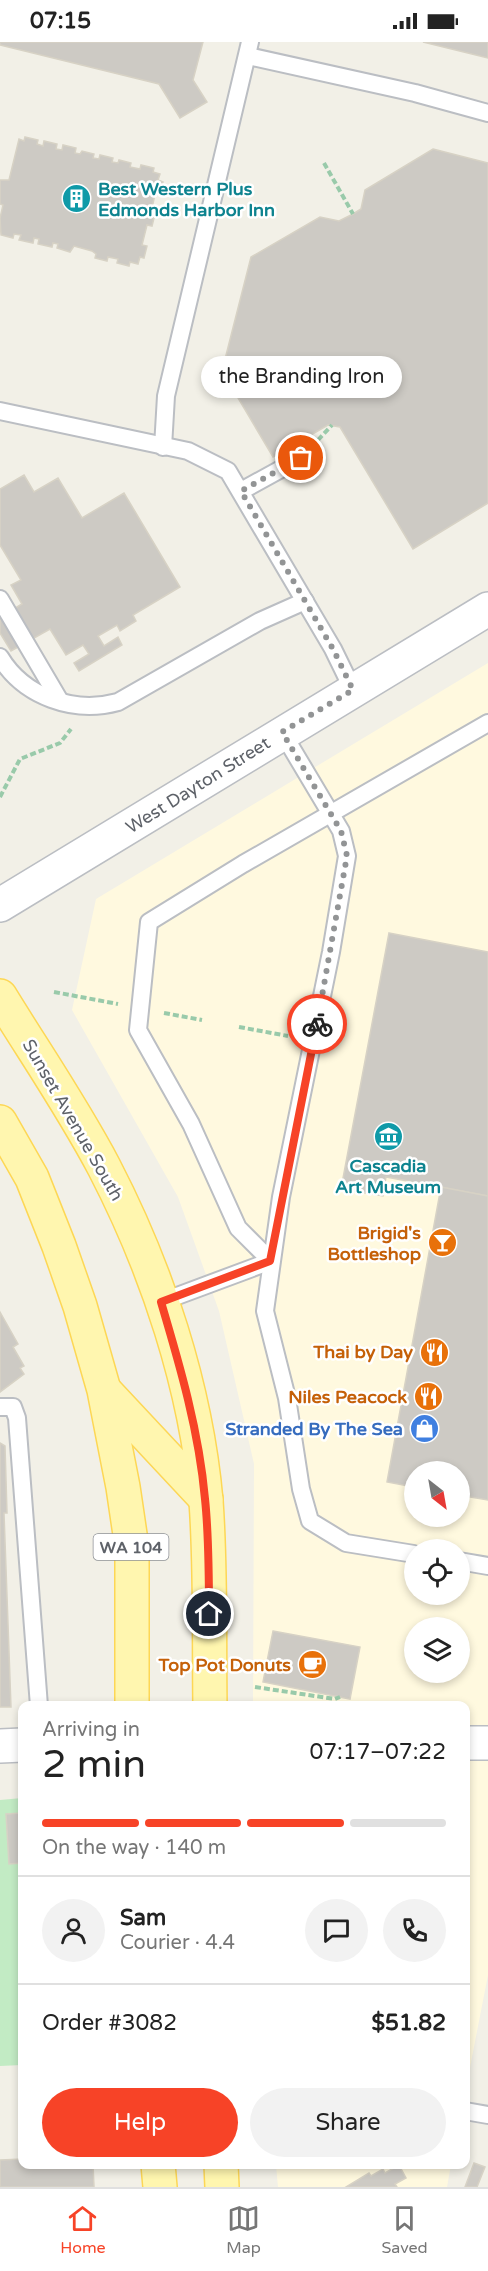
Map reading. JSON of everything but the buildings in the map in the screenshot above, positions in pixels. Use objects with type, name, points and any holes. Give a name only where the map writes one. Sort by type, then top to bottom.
[{"type":"main road","name":"Sunset Avenue South","points":[[0,996],[104,1168],[146,1261],[161,1302],[191,1412],[206,1499],[210,1701]]},
{"type":"main road","name":"WA 104","points":[[0,1122],[32,1178],[59,1245],[80,1306],[104,1390],[132,1548],[132,1701]]},
{"type":"main road","points":[[104,1390],[206,1499]]},
{"type":"main road","points":[[158,2169],[160,2187]]},
{"type":"main road","points":[[221,2169],[222,2187]]},
{"type":"street","name":"West Dayton Street","points":[[0,904],[488,609]]},
{"type":"street","points":[[470,1743],[488,1743]]},
{"type":"street","points":[[0,1746],[18,1745]]},
{"type":"lane","points":[[163,447],[166,396],[249,49],[488,113]]},
{"type":"lane","points":[[0,411],[188,451],[220,464],[228,471],[241,491],[333,649],[353,690]]},
{"type":"lane","points":[[241,491],[301,458]]},
{"type":"lane","points":[[0,599],[60,701]]},
{"type":"lane","points":[[0,657],[16,680],[39,694],[81,707],[100,707],[118,702],[260,621],[305,601]]},
{"type":"lane","points":[[270,1261],[238,1228],[191,1124],[138,1030],[149,922],[243,864],[488,723]]},
{"type":"lane","points":[[282,732],[341,831],[347,856],[331,952],[270,1261],[265,1311],[287,1398],[301,1489],[310,1521],[346,1543],[404,1552]]},
{"type":"lane","points":[[161,1302],[270,1261]]},
{"type":"lane","points":[[0,1407],[14,1407],[17,1418],[39,1701]]},
{"type":"lane","points":[[470,1563],[488,1566]]},
{"type":"lane","points":[[470,2112],[488,2115]]},
{"type":"path","points":[[324,163],[353,214]]},
{"type":"path","points":[[0,797],[20,759],[60,743],[71,728],[81,707]]},
{"type":"path","points":[[54,992],[121,1005]]},
{"type":"path","points":[[154,1011],[202,1020]]},
{"type":"path","points":[[239,1027],[295,1037]]},
{"type":"path","points":[[255,1687],[335,1699],[340,1697]]},
{"type":"shaded area","points":[[488,663],[488,1975],[470,2067],[470,1701],[253,1701],[254,1464],[219,1311],[178,1197],[72,1010],[96,899]]},
{"type":"shaded area","points":[[276,2169],[450,2169],[447,2187],[278,2187]]},
{"type":"green space","points":[[18,1798],[18,2065],[0,2066],[0,1800]]},
{"type":"way so far","points":[[301,458],[241,491],[333,649],[353,690],[282,732],[341,831],[347,856],[317,1024]]},
{"type":"place","name":"Best Western Plus Edmonds Harbor Inn","points":[[77,199]]},
{"type":"place","name":"the Branding Iron","points":[[301,458]]},
{"type":"place","name":"Cascadia Art Museum","points":[[388,1137]]},
{"type":"place","name":"Brigid's Bottleshop","points":[[442,1243]]},
{"type":"place","name":"Thai by Day","points":[[434,1352]]},
{"type":"place","name":"Niles Peacock","points":[[428,1397]]},
{"type":"place","name":"Stranded By The Sea","points":[[424,1429]]},
{"type":"place","name":"Top Pot Donuts","points":[[312,1665]]},
{"type":"route","points":[[209,1614],[206,1499],[200,1456],[180,1368],[161,1302],[206,1283],[270,1261],[317,1024]]}]
